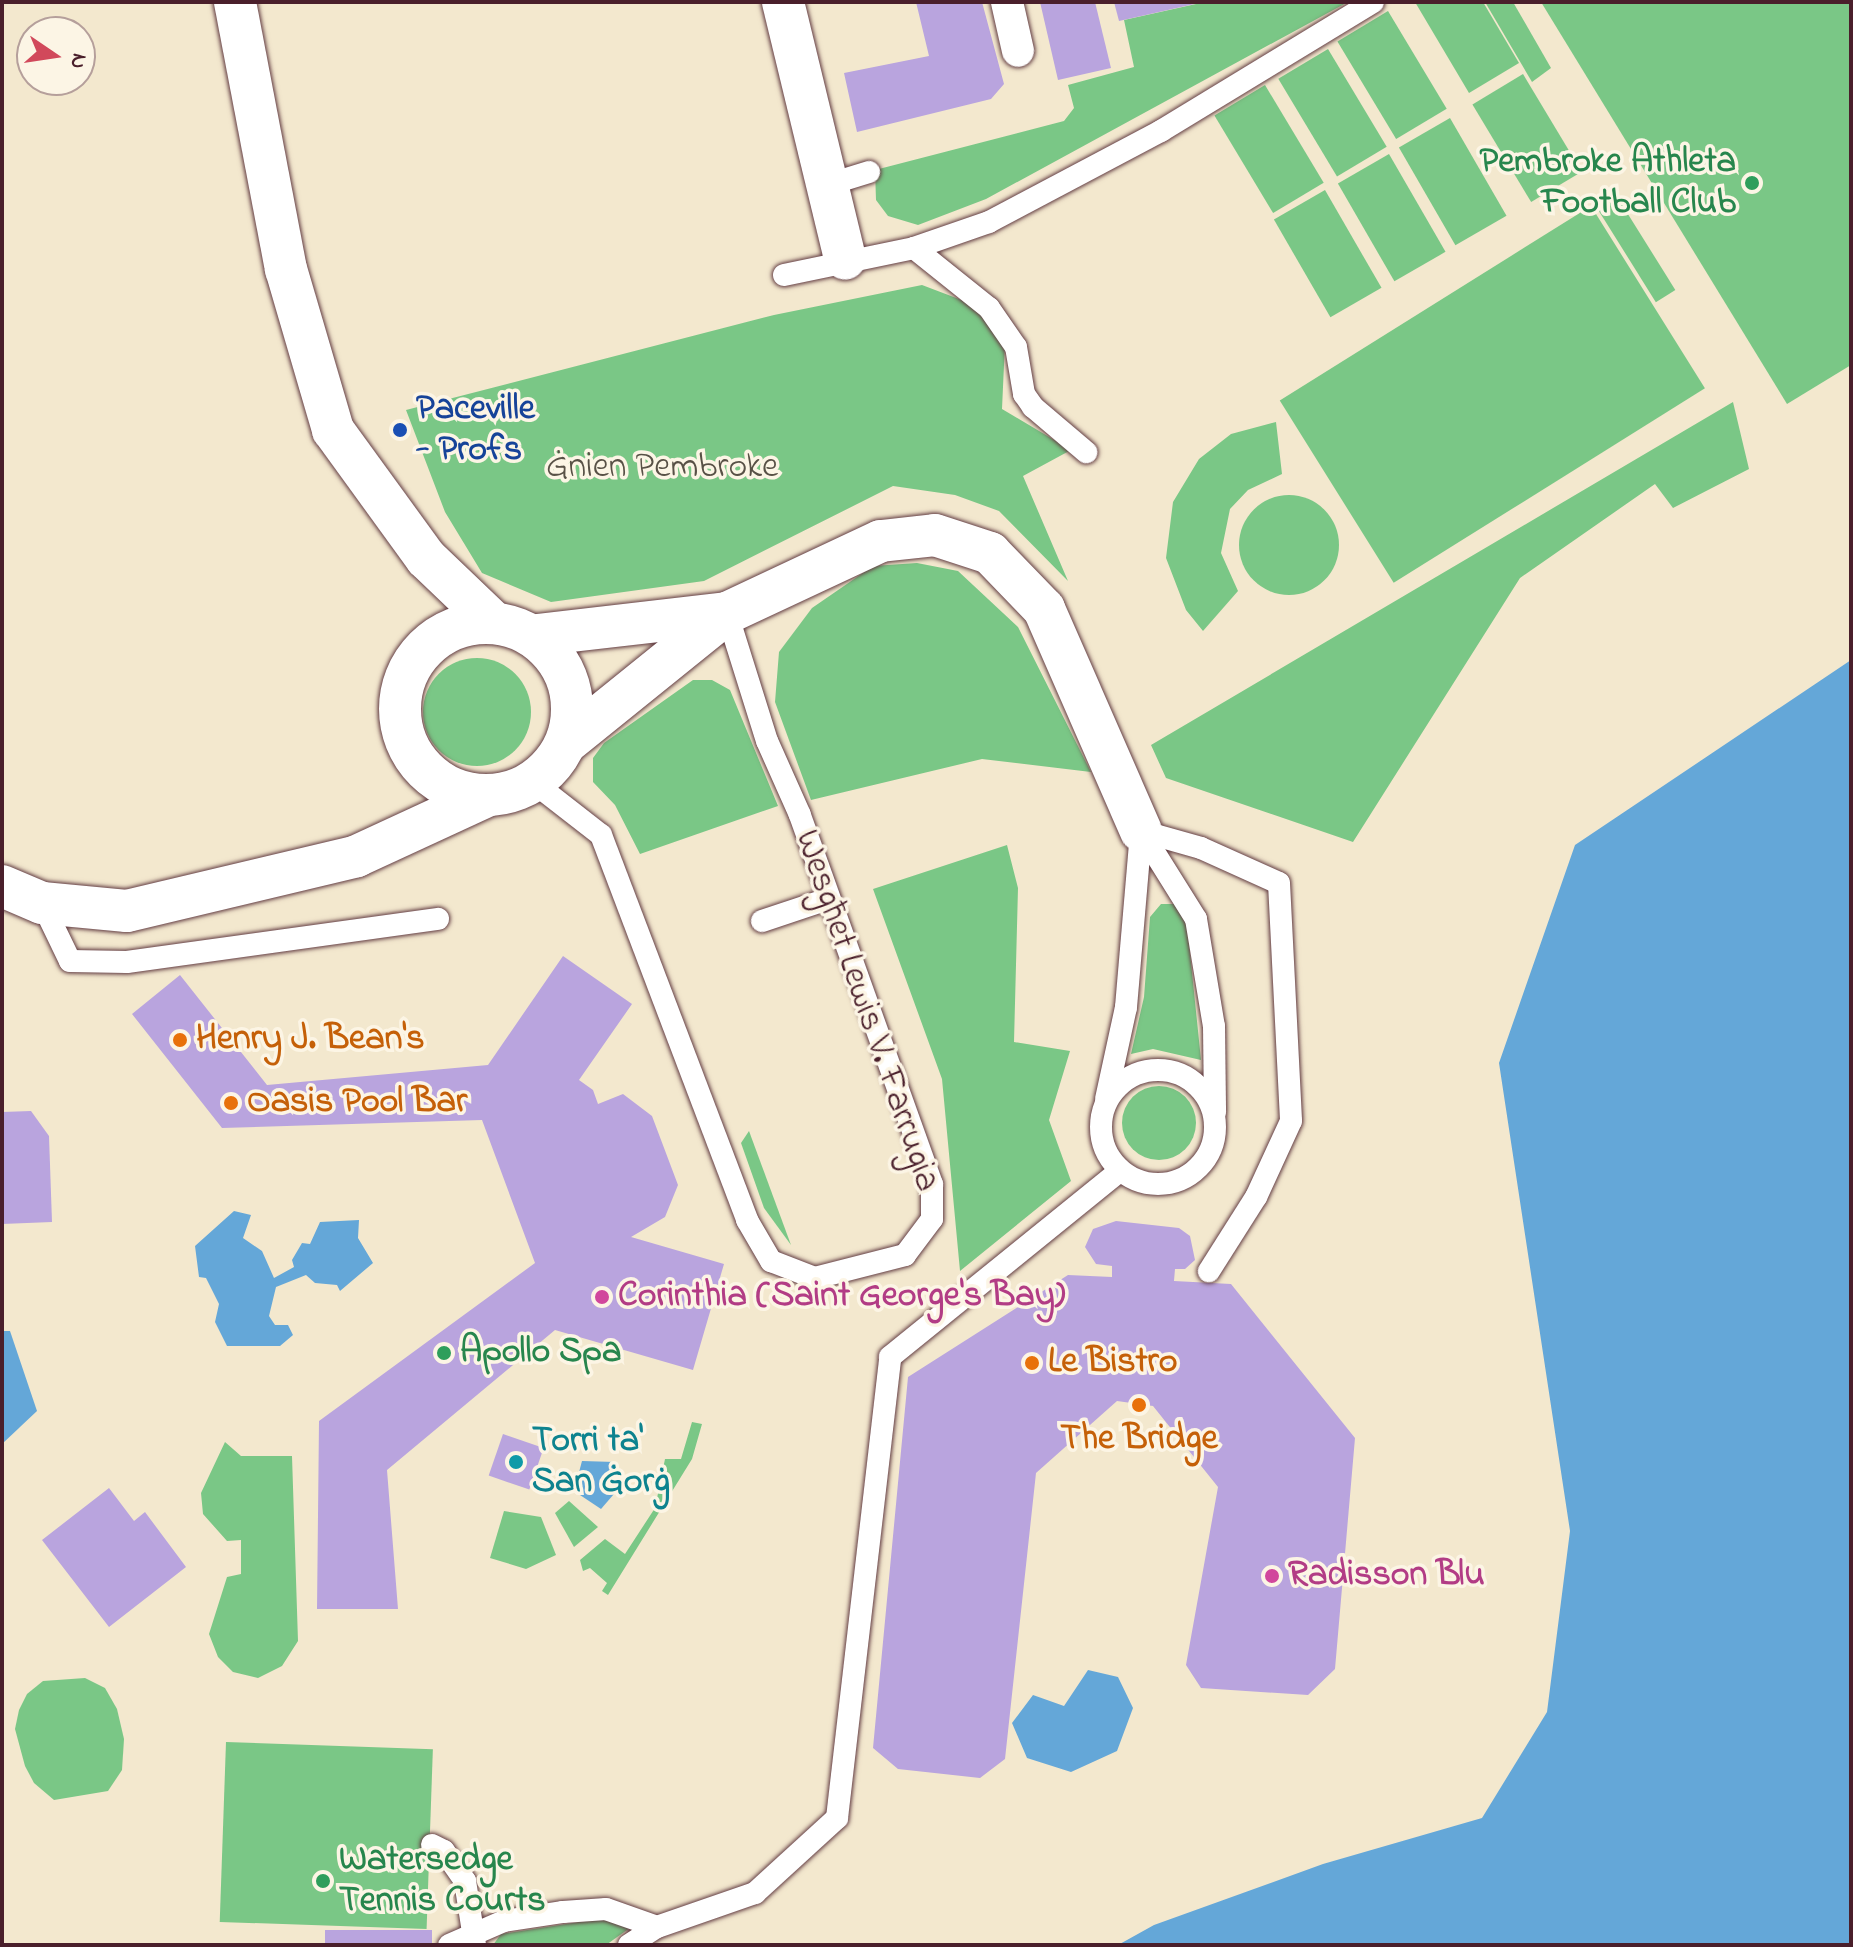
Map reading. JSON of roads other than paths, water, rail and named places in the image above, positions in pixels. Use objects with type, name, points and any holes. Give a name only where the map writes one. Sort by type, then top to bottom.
[{"type":"street","points":[[235,2],[286,269],[333,430],[426,558],[493,622]]},
{"type":"street","points":[[783,2],[845,259]]},
{"type":"street","points":[[1007,2],[1018,51]]},
{"type":"street","points":[[2,886],[42,903],[127,911],[357,856],[487,796],[533,782],[566,743],[727,613],[881,541],[935,535],[990,553],[1044,609],[1141,831]]},
{"type":"street","points":[[487,796],[457,791],[431,777],[411,754],[399,703],[404,680],[418,655],[439,636],[465,625],[493,622],[537,635],[727,613]]},
{"type":"street","points":[[537,635],[558,661],[569,687],[572,715],[566,743]]},
{"type":"lane","points":[[784,275],[845,259],[914,248],[989,222],[1161,131],[1373,2]]},
{"type":"lane","points":[[827,185],[869,172]]},
{"type":"lane","points":[[914,248],[989,308],[1016,347],[1024,394],[1033,407],[1086,452]]},
{"type":"lane","name":"Wesgħet Lewis V. Farrugia","points":[[533,782],[601,835],[747,1220],[771,1261],[815,1278],[905,1255],[932,1219],[932,1184],[767,741],[727,613]]},
{"type":"lane","points":[[1141,831],[1196,919],[1214,1026],[1215,1117],[1208,1156],[1195,1172],[1158,1185],[1120,1171],[1103,1140],[1105,1104],[1126,1007],[1141,831]]},
{"type":"lane","points":[[1141,831],[1201,848],[1279,883],[1291,1121],[1256,1197],[1209,1271]]},
{"type":"lane","points":[[762,921],[828,899]]},
{"type":"lane","points":[[42,903],[70,961],[127,962],[438,919]]},
{"type":"lane","points":[[1105,1104],[1134,1074],[1176,1072],[1194,1082],[1215,1117]]},
{"type":"lane","points":[[629,1945],[657,1927],[755,1893],[837,1818],[890,1357],[1120,1171]]},
{"type":"lane","points":[[432,1845],[444,1851],[465,1881],[475,1938]]},
{"type":"lane","points":[[449,1945],[475,1938],[504,1921],[591,1909],[606,1909],[657,1927]]},
{"type":"water","points":[[1851,660],[1851,1945],[1118,1945],[1154,1925],[1323,1864],[1482,1818],[1547,1712],[1570,1531],[1499,1063],[1575,845]]},
{"type":"water","points":[[234,1211],[251,1215],[243,1238],[262,1251],[274,1278],[294,1267],[292,1260],[302,1243],[310,1244],[320,1222],[359,1220],[358,1238],[373,1263],[340,1291],[337,1285],[315,1283],[306,1275],[276,1287],[269,1316],[275,1325],[288,1325],[293,1335],[280,1346],[227,1346],[215,1322],[219,1304],[206,1278],[199,1277],[195,1246]]},
{"type":"water","points":[[2,1331],[10,1331],[37,1411],[2,1444]]},
{"type":"water","points":[[582,1461],[615,1462],[620,1487],[601,1509],[574,1491]]},
{"type":"water","points":[[1088,1670],[1118,1677],[1133,1708],[1117,1751],[1071,1772],[1027,1758],[1012,1723],[1033,1695],[1064,1706]]},
{"type":"place","name":"Pembroke Athleta Football Club","points":[[1752,183]]},
{"type":"place","name":"Paceville - Profs","points":[[400,430]]},
{"type":"place","name":"Henry J. Bean's","points":[[180,1040]]},
{"type":"place","name":"Oasis Pool Bar","points":[[231,1103]]},
{"type":"place","name":"Corinthia (Saint George's Bay)","points":[[602,1297]]},
{"type":"place","name":"Apollo Spa","points":[[444,1353]]},
{"type":"place","name":"Le Bistro","points":[[1032,1363]]},
{"type":"place","name":"The Bridge","points":[[1139,1405]]},
{"type":"place","name":"Torri ta' San Ġorġ","points":[[516,1462]]},
{"type":"place","name":"Radisson Blu","points":[[1272,1576]]},
{"type":"place","name":"Watersedge Tennis Courts","points":[[323,1881]]},
{"type":"park label","name":"Ġnien Pembroke","points":[[662,468]]}]
